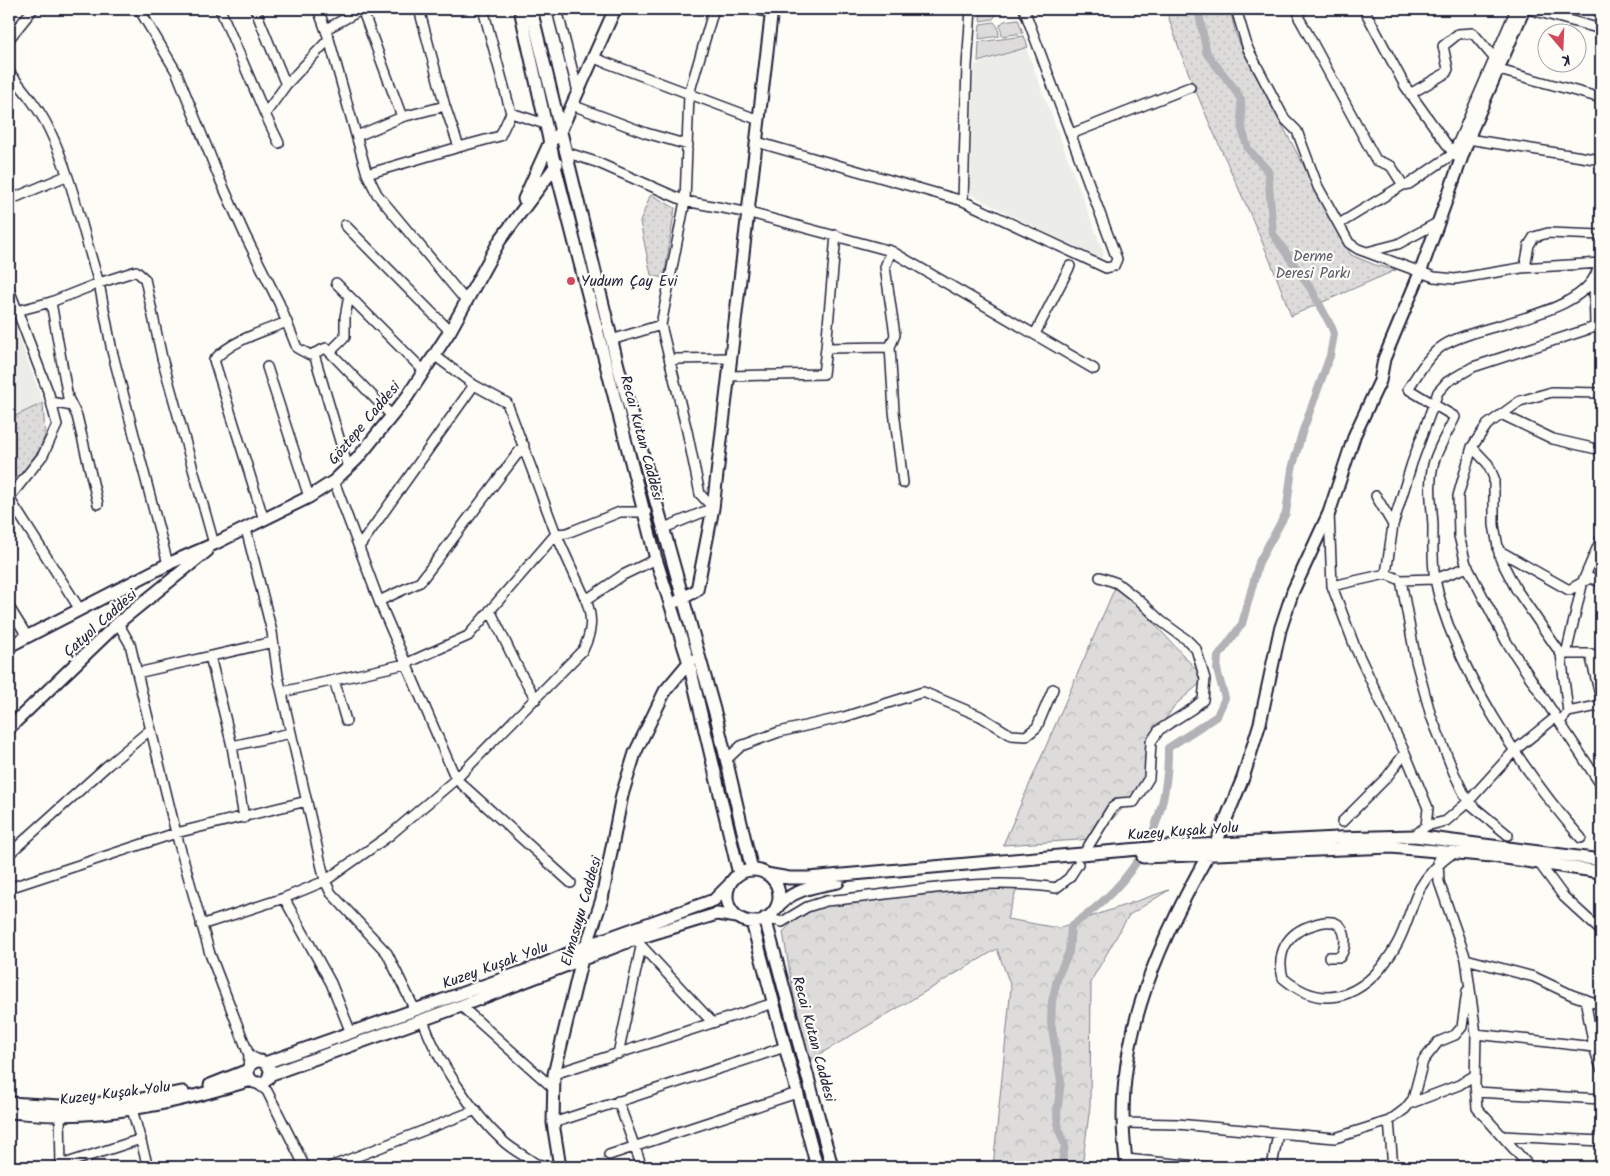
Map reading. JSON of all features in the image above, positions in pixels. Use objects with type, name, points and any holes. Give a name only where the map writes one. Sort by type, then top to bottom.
[{"type":"main road","name":"Recai Kutan Caddesi","points":[[520,9],[555,166],[646,512],[656,559],[688,663],[739,874]]},
{"type":"main road","name":"Recai Kutan Caddesi","points":[[531,9],[611,340],[639,448],[664,528],[698,650],[752,870]]},
{"type":"main road","points":[[500,240],[528,192],[550,144],[560,132],[616,9]]},
{"type":"main road","points":[[1127,1163],[1124,1123],[1128,1053],[1140,1002],[1166,932],[1213,848],[1243,778],[1260,723],[1280,630],[1293,591],[1329,513],[1355,434],[1380,381],[1384,359],[1420,273],[1456,158],[1468,139],[1497,64],[1521,10]]},
{"type":"main road","points":[[671,603],[684,599],[697,590],[713,508],[730,358],[750,213],[772,11]]},
{"type":"main road","name":"Göztepe Caddesi","points":[[9,646],[79,608],[310,497],[334,481],[348,468],[392,416],[424,371],[450,331],[500,240],[565,152]]},
{"type":"main road","name":"Çatyol Caddesi","points":[[9,728],[118,623],[214,544]]},
{"type":"main road","name":"Elmasuyu Caddesi","points":[[560,1167],[553,1123],[554,1074],[582,959],[602,900],[622,795],[635,753],[665,691],[698,650]]},
{"type":"main road","name":"Kuzey Kuşak Yolu","points":[[775,910],[788,898],[808,888],[840,881],[1160,851],[1414,836],[1601,860]]},
{"type":"main road","name":"Kuzey Kuşak Yolu","points":[[1213,848],[1391,847],[1454,852],[1601,872]]},
{"type":"main road","name":"Kuzey Kuşak Yolu","points":[[766,874],[789,878],[808,878],[1125,854]]},
{"type":"main road","points":[[752,870],[766,874],[777,886],[778,902],[775,910],[765,918],[752,922],[737,916],[728,902],[729,885],[739,874],[752,870]]},
{"type":"main road","name":"Kuzey Kuşak Yolu","points":[[264,1062],[539,966],[586,946],[714,900],[729,885]]},
{"type":"main road","name":"Kuzey Kuşak Yolu","points":[[269,1077],[582,959],[638,943],[717,914],[737,916]]},
{"type":"main road","name":"Recai Kutan Caddesi","points":[[765,918],[832,1167]]},
{"type":"main road","name":"Recai Kutan Caddesi","points":[[752,922],[817,1167]]},
{"type":"main road","points":[[264,1062],[269,1068],[269,1077],[262,1082],[248,1076],[252,1064],[264,1062]]},
{"type":"main road","name":"Kuzey Kuşak Yolu","points":[[9,1103],[60,1106],[130,1101],[193,1090],[248,1076]]},
{"type":"main road","name":"Kuzey Kuşak Yolu","points":[[9,1112],[60,1115],[132,1108],[195,1097],[248,1076]]},
{"type":"street","points":[[9,39],[33,9]]},
{"type":"street","points":[[139,9],[177,73],[230,200],[297,348],[310,355],[326,348],[392,416]]},
{"type":"street","points":[[220,9],[279,143]]},
{"type":"street","points":[[255,9],[286,85]]},
{"type":"street","points":[[318,9],[329,39],[367,174],[377,194],[466,301]]},
{"type":"street","points":[[326,29],[363,9],[402,118]]},
{"type":"street","points":[[419,9],[445,106],[459,147]]},
{"type":"street","points":[[367,174],[500,136],[511,113],[483,9]]},
{"type":"street","points":[[557,9],[578,92]]},
{"type":"street","points":[[664,528],[713,508],[700,494],[661,325],[685,201],[690,94],[714,9]]},
{"type":"street","points":[[756,9],[772,11]]},
{"type":"street","points":[[963,201],[967,66],[971,9]]},
{"type":"street","points":[[757,142],[963,201],[1106,268],[1114,266],[1117,259],[1024,9]]},
{"type":"street","points":[[1236,9],[1248,49],[1284,118],[1297,132],[1318,187],[1349,243],[1420,273],[1434,277],[1455,279],[1524,267],[1600,263],[1594,281],[1598,326],[1473,367],[1447,382],[1438,392],[1412,463],[1393,525],[1386,574]]},
{"type":"street","points":[[1300,9],[1299,18],[1376,160],[1391,166],[1403,185]]},
{"type":"street","points":[[1364,9],[1410,94],[1456,158]]},
{"type":"street","points":[[1521,10],[1601,29]]},
{"type":"street","points":[[1410,94],[1446,74],[1448,69],[1443,46],[1458,34],[1473,33],[1497,64],[1601,98]]},
{"type":"street","points":[[265,114],[286,85],[329,39]]},
{"type":"street","points":[[594,58],[759,120]]},
{"type":"street","points":[[1338,224],[1403,185],[1410,184],[1456,158],[1497,64]]},
{"type":"street","points":[[9,72],[26,92],[48,129],[66,176],[98,284],[112,351],[168,564]]},
{"type":"street","points":[[1071,134],[1190,87]]},
{"type":"street","points":[[572,105],[646,133],[688,145]]},
{"type":"street","points":[[357,136],[402,118],[445,106]]},
{"type":"street","points":[[511,113],[545,124]]},
{"type":"street","points":[[1468,139],[1601,160]]},
{"type":"street","points":[[565,152],[596,162],[685,201],[750,213],[891,251],[1094,369]]},
{"type":"street","points":[[9,200],[66,176]]},
{"type":"street","points":[[1367,252],[1398,244],[1437,223]]},
{"type":"street","points":[[345,225],[450,331]]},
{"type":"street","points":[[1524,267],[1529,244],[1534,237],[1548,233],[1601,235]]},
{"type":"street","points":[[728,376],[823,374],[836,235]]},
{"type":"street","points":[[891,251],[885,267],[895,335],[890,347],[894,411],[903,483]]},
{"type":"street","points":[[1035,334],[1070,266]]},
{"type":"street","points":[[13,312],[51,302],[136,271],[145,278],[162,358],[214,544]]},
{"type":"street","points":[[1581,838],[1557,812],[1515,750],[1478,688],[1451,634],[1435,579],[1430,501],[1433,465],[1455,417],[1408,389],[1428,360],[1444,345],[1559,305],[1594,281]]},
{"type":"street","points":[[336,283],[424,371]]},
{"type":"street","points":[[9,289],[13,312],[51,402],[57,425],[43,455],[9,498],[79,608]]},
{"type":"street","points":[[330,352],[345,337],[345,316],[349,296]]},
{"type":"street","points":[[51,302],[60,361],[98,504]]},
{"type":"street","points":[[264,520],[214,360],[222,351],[242,340],[286,322]]},
{"type":"street","points":[[611,340],[661,325]]},
{"type":"street","points":[[826,348],[890,347]]},
{"type":"street","points":[[314,354],[348,468]]},
{"type":"street","points":[[202,924],[284,898],[325,881],[390,835],[456,779],[583,650],[589,637],[592,614],[556,534],[507,403],[474,385],[434,355]]},
{"type":"street","points":[[670,362],[676,359],[730,358]]},
{"type":"street","points":[[267,367],[310,497]]},
{"type":"street","points":[[359,547],[474,385]]},
{"type":"street","points":[[1601,393],[1552,392],[1520,400],[1503,415],[1487,425],[1472,447],[1458,496],[1459,536],[1468,567],[1506,641],[1601,785]]},
{"type":"street","points":[[51,402],[72,406]]},
{"type":"street","points":[[1503,415],[1553,439],[1601,450]]},
{"type":"street","points":[[379,600],[420,582],[524,445]]},
{"type":"street","points":[[1472,447],[1488,464],[1494,478],[1494,525],[1498,550],[1504,567],[1516,589],[1563,654]]},
{"type":"street","points":[[334,481],[405,664],[456,779],[570,883]]},
{"type":"street","points":[[1376,496],[1393,525]]},
{"type":"street","points":[[282,692],[405,664],[468,636],[556,534],[567,533],[620,512],[646,512]]},
{"type":"street","points":[[1329,513],[1332,586],[1355,647],[1405,753],[1428,808],[1426,826]]},
{"type":"street","points":[[246,529],[274,642],[282,692],[325,881],[330,893],[394,965],[415,1010]]},
{"type":"street","points":[[1568,712],[1563,654],[1583,582],[1601,539]]},
{"type":"street","points":[[1498,550],[1569,590],[1590,578],[1601,582]]},
{"type":"street","points":[[1504,567],[1507,555]]},
{"type":"street","points":[[586,600],[623,575],[656,559]]},
{"type":"street","points":[[1332,586],[1386,574],[1401,580],[1435,579],[1468,567]]},
{"type":"street","points":[[1086,850],[1112,808],[1119,803],[1134,802],[1142,794],[1152,766],[1151,742],[1159,730],[1192,710],[1203,700],[1206,689],[1196,648],[1117,583],[1100,577]]},
{"type":"street","points":[[1401,580],[1416,661],[1431,716],[1468,802],[1508,835]]},
{"type":"street","points":[[9,607],[27,636]]},
{"type":"street","points":[[490,610],[536,699]]},
{"type":"street","points":[[118,623],[130,644],[176,833],[210,954],[249,1054],[248,1076],[267,1091],[302,1166]]},
{"type":"street","points":[[137,673],[274,642]]},
{"type":"street","points":[[1563,654],[1601,656]]},
{"type":"street","points":[[1590,654],[1601,699]]},
{"type":"street","points":[[210,656],[232,746],[244,818]]},
{"type":"street","points":[[334,680],[346,721]]},
{"type":"street","points":[[726,760],[742,746],[779,732],[844,716],[923,692],[980,716],[1011,735],[1026,736],[1037,727],[1053,689]]},
{"type":"street","points":[[1414,836],[1426,826],[1446,821],[1468,802],[1515,750],[1568,712],[1597,706],[1601,709]]},
{"type":"street","points":[[9,854],[151,729]]},
{"type":"street","points":[[232,746],[291,733]]},
{"type":"street","points":[[1342,822],[1387,777],[1405,753]]},
{"type":"street","points":[[9,888],[176,833],[244,818],[307,801]]},
{"type":"street","points":[[1434,850],[1439,863],[1439,882],[1466,959],[1476,1034],[1475,1075],[1477,1108],[1530,1167]]},
{"type":"street","points":[[1329,956],[1340,957],[1343,953],[1345,936],[1341,927],[1333,922],[1322,922],[1299,930],[1286,943],[1280,956],[1283,978],[1304,991],[1332,998],[1361,987],[1384,966],[1402,933],[1420,889],[1439,863],[1454,852]]},
{"type":"street","points":[[1539,863],[1564,897],[1601,931]]},
{"type":"street","points":[[765,918],[782,922],[807,907],[826,901],[950,888],[1018,885],[1056,888],[1068,878],[1078,864]]},
{"type":"street","points":[[1554,884],[1558,865]]},
{"type":"street","points":[[284,898],[330,983],[351,1033]]},
{"type":"street","points":[[638,943],[712,1022]]},
{"type":"street","points":[[618,1054],[638,943]]},
{"type":"street","points":[[1466,959],[1534,977],[1601,1005]]},
{"type":"street","points":[[1124,1123],[1177,1124],[1335,1138],[1389,1120],[1413,1099],[1423,1061],[1438,1042],[1455,1035],[1462,1027],[1469,981]]},
{"type":"street","points":[[1585,999],[1594,1047],[1601,1068]]},
{"type":"street","points":[[554,1074],[774,1003]]},
{"type":"street","points":[[461,1006],[553,1088]]},
{"type":"street","points":[[423,1020],[430,1040],[445,1066],[476,1110],[504,1142],[534,1166],[552,1167]]},
{"type":"street","points":[[1476,1034],[1594,1047]]},
{"type":"street","points":[[553,1123],[697,1074],[784,1047]]},
{"type":"street","points":[[249,1054],[264,1062]]},
{"type":"street","points":[[1408,1105],[1459,1085],[1475,1075]]},
{"type":"street","points":[[267,1091],[269,1077]]},
{"type":"street","points":[[1476,1092],[1601,1099]]},
{"type":"street","points":[[609,1155],[797,1093]]},
{"type":"street","points":[[618,1102],[642,1167]]},
{"type":"street","points":[[132,1108],[148,1167]]},
{"type":"street","points":[[330,1167],[476,1110]]},
{"type":"street","points":[[60,1115],[61,1166],[141,1139]]},
{"type":"street","points":[[1389,1120],[1393,1167]]},
{"type":"street","points":[[1272,1167],[1278,1133]]},
{"type":"street","points":[[1502,1136],[1601,1141]]},
{"type":"street","points":[[1127,1163],[1207,1167]]},
{"type":"street","points":[[718,1167],[727,1167]]},
{"type":"shaded area","points":[[1026,48],[1104,254],[1099,260],[970,194],[974,65]]},
{"type":"shaded area","points":[[9,328],[17,331],[43,403],[9,419]]},
{"type":"green space","points":[[981,9],[996,9],[996,15],[993,19],[980,21]]},
{"type":"green space","name":"Derme Deresi Parkı","points":[[1166,9],[1230,9],[1236,35],[1245,55],[1351,255],[1375,265],[1396,270],[1291,316],[1261,238],[1194,86]]},
{"type":"green space","points":[[1018,19],[1023,33],[1002,36],[1000,25],[1004,21]]},
{"type":"green space","points":[[994,22],[998,27],[999,36],[979,39],[980,24]]},
{"type":"green space","points":[[1024,36],[1028,47],[978,62],[979,42]]},
{"type":"green space","points":[[652,195],[675,208],[664,278],[651,275],[640,222]]},
{"type":"green space","points":[[43,403],[45,435],[39,450],[9,490],[9,419]]},
{"type":"green space","points":[[1117,583],[1205,679],[1174,706],[1151,742],[1142,794],[1128,803],[1093,839],[1003,845]]},
{"type":"green space","points":[[1018,885],[1007,919],[1058,928],[1169,890],[1129,915],[1091,981],[1090,1106],[1082,1167],[993,1167],[1011,987],[997,949],[805,1063],[783,932],[807,907]]},
{"type":"waterway","points":[[1061,1167],[1065,1145],[1059,1130],[1057,1114],[1061,1081],[1051,1023],[1052,1001],[1058,976],[1069,952],[1071,926],[1094,909],[1113,891],[1144,850],[1155,827],[1162,803],[1167,776],[1168,748],[1217,716],[1225,698],[1217,670],[1218,657],[1242,624],[1259,562],[1286,513],[1292,469],[1302,433],[1330,356],[1334,334],[1313,292],[1273,234],[1268,171],[1248,149],[1242,129],[1241,100],[1234,88],[1207,54],[1198,9]]},
{"type":"place","name":"Yudum Çay Evi","points":[[571,281]]}]
